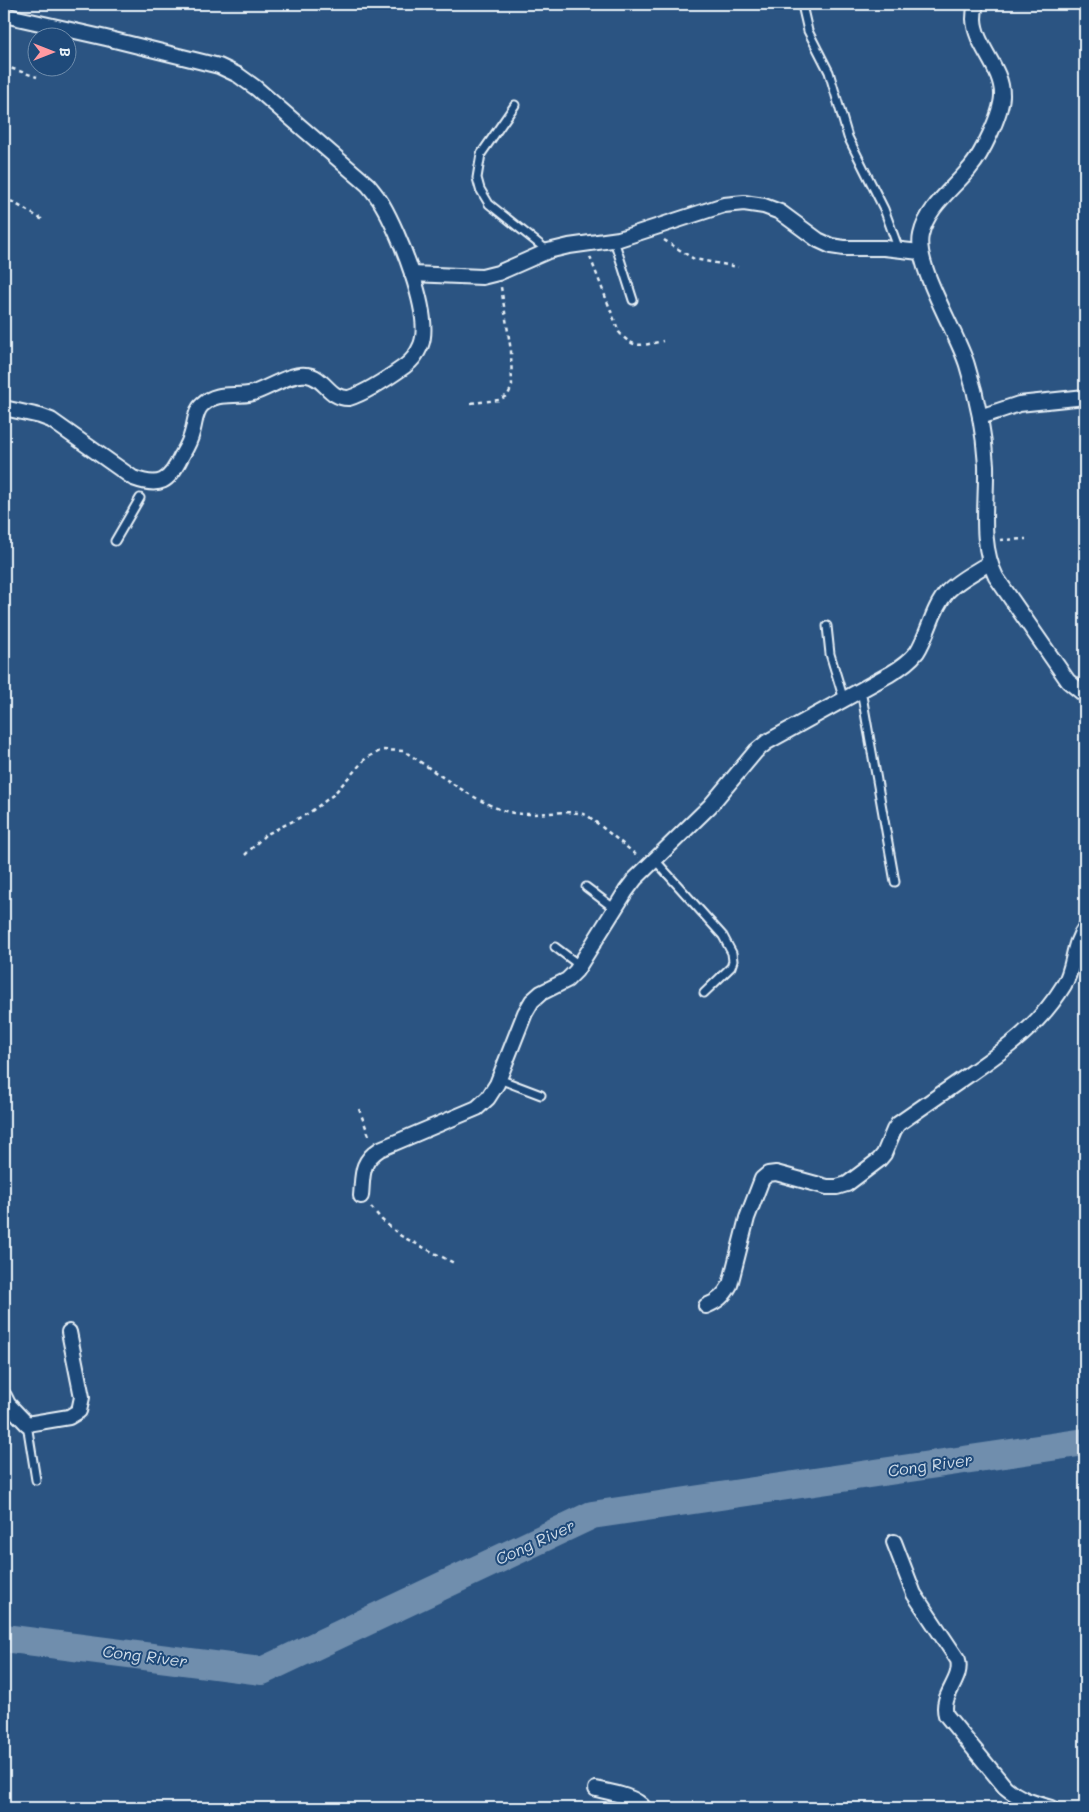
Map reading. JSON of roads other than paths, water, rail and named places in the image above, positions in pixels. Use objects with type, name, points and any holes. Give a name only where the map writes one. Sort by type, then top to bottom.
[{"type":"street","points":[[976,4],[974,18],[976,30],[999,78],[1002,95],[999,112],[978,158],[926,220],[920,235],[920,252],[925,268],[968,366],[980,417],[986,466],[986,541],[989,563],[996,577],[1068,681],[1085,695]]},
{"type":"street","points":[[4,15],[210,63],[238,75],[368,185],[381,202],[390,218],[412,274],[423,317],[424,330],[422,344],[406,365],[349,398],[341,398],[334,395],[316,377],[307,374],[297,375],[253,393],[216,396],[202,405],[197,412],[191,437],[174,472],[167,479],[156,483],[145,484],[133,478],[51,420],[4,408]]},
{"type":"street","points":[[412,274],[482,277],[498,273],[548,251],[614,240],[724,205],[744,203],[764,206],[780,212],[818,240],[831,246],[920,252]]},
{"type":"street","points":[[980,417],[1019,404],[1085,397]]},
{"type":"street","points":[[361,1196],[364,1168],[369,1156],[477,1108],[488,1098],[499,1079],[525,1013],[532,1002],[541,993],[567,980],[579,965],[626,891],[710,806],[756,751],[767,742],[844,700],[906,663],[917,651],[947,593],[959,582],[989,563]]},
{"type":"street","points":[[706,1306],[717,1301],[725,1294],[730,1285],[747,1218],[762,1180],[768,1174],[776,1173],[837,1188],[847,1184],[879,1160],[898,1124],[1013,1045],[1038,1020],[1070,974],[1075,947],[1085,928]]},
{"type":"street","points":[[4,1396],[8,1404],[27,1424],[69,1417],[79,1411],[82,1397],[69,1332]]},
{"type":"street","points":[[894,1542],[914,1594],[958,1660],[959,1674],[946,1700],[944,1708],[946,1715],[1005,1787],[1015,1796],[1026,1802],[1051,1808]]},
{"type":"street","points":[[596,1789],[625,1796],[644,1808]]},
{"type":"lane","points":[[802,5],[808,32],[828,72],[848,137],[884,209],[899,250]]},
{"type":"lane","points":[[515,105],[481,154],[477,178],[480,189],[489,204],[548,251]]},
{"type":"lane","points":[[614,240],[633,300]]},
{"type":"lane","points":[[115,541],[140,498]]},
{"type":"lane","points":[[827,626],[830,654],[844,700]]},
{"type":"lane","points":[[861,690],[895,882]]},
{"type":"lane","points":[[652,863],[722,936],[732,954],[733,961],[731,967],[704,994]]},
{"type":"lane","points":[[586,887],[615,909]]},
{"type":"lane","points":[[555,947],[579,965]]},
{"type":"lane","points":[[499,1079],[541,1095]]},
{"type":"lane","points":[[27,1424],[36,1480]]},
{"type":"waterway","name":"Cong River","points":[[4,1638],[262,1671],[592,1515],[1085,1442]]}]
